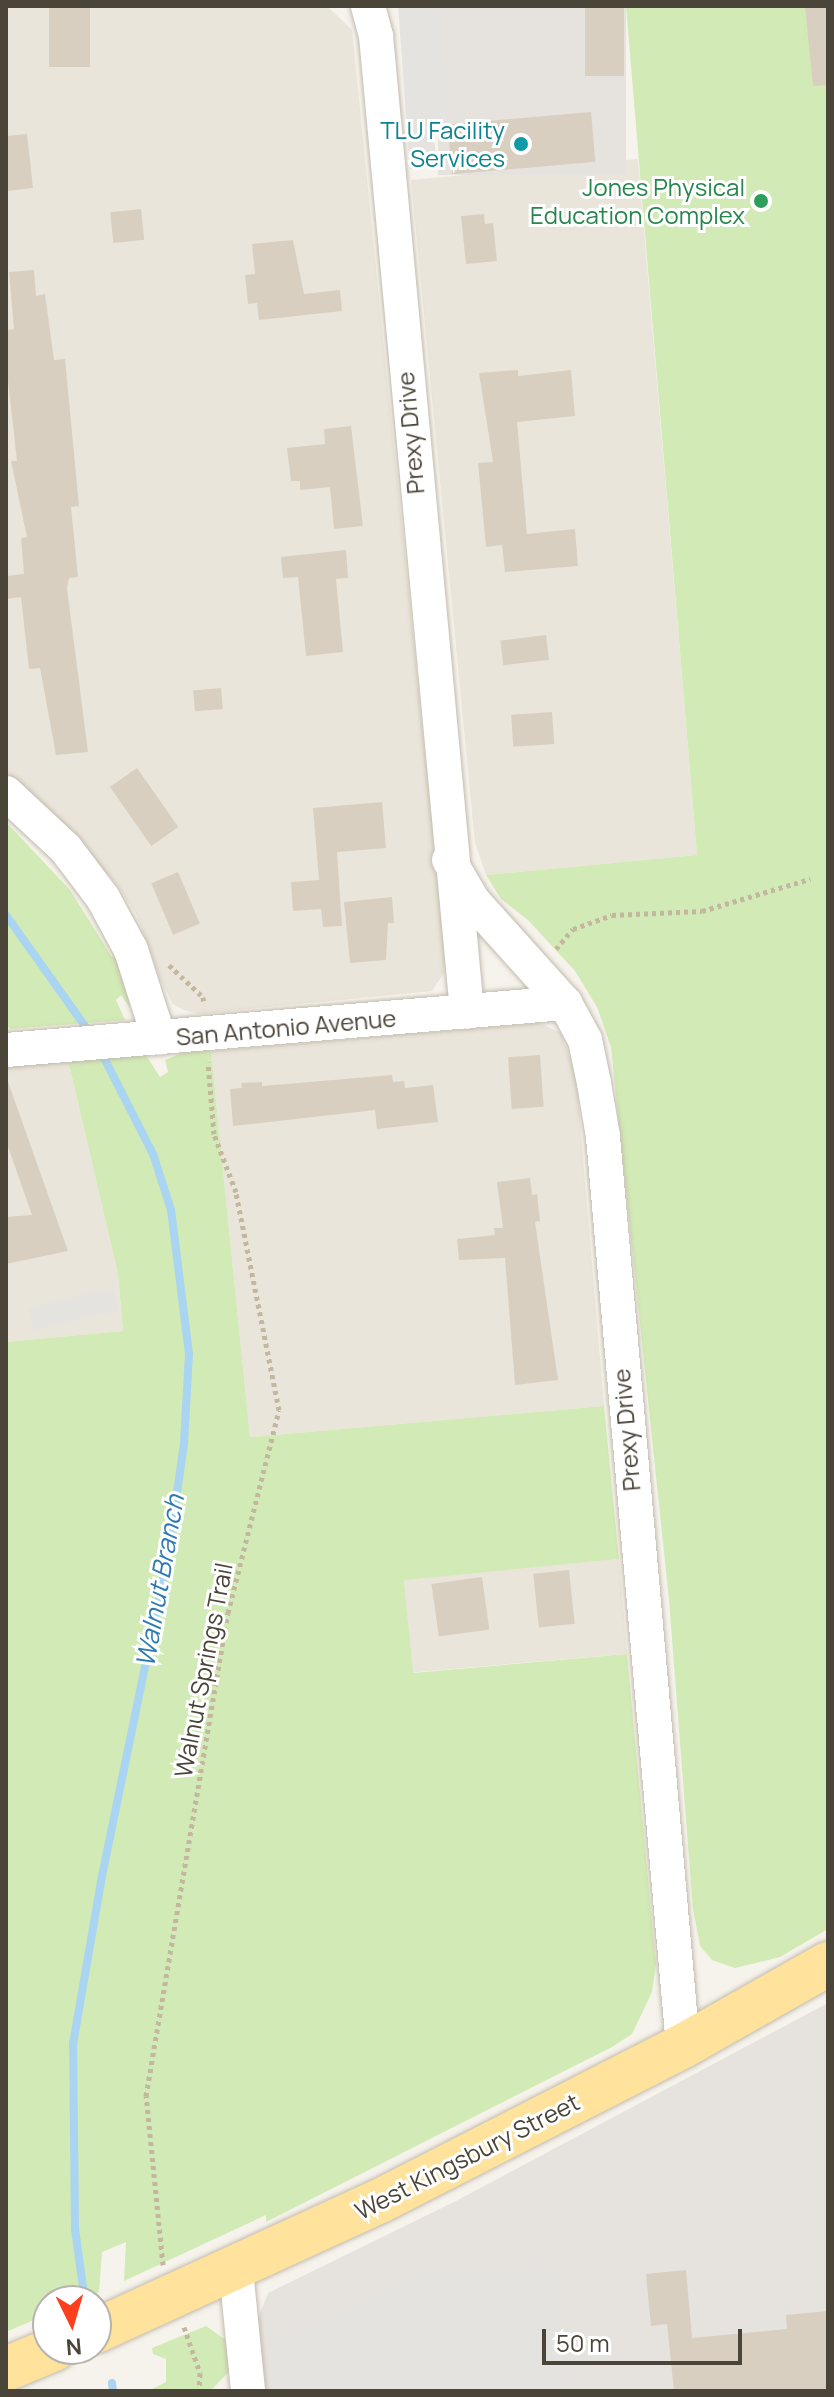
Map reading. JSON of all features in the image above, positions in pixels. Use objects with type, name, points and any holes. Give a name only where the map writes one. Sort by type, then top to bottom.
[{"type":"main road","name":"West Kingsbury Street","points":[[112,2324],[236,2270],[683,2046],[828,1964]]},
{"type":"main road","points":[[6,2369],[32,2358]]},
{"type":"street","name":"Prexy Drive","points":[[368,6],[376,36],[449,860],[467,1012]]},
{"type":"street","points":[[6,793],[82,868],[131,950],[159,1038]]},
{"type":"street","name":"Prexy Drive","points":[[449,860],[473,901],[565,1003],[585,1040],[603,1137],[683,2046]]},
{"type":"street","name":"San Antonio Avenue","points":[[6,1050],[565,1003]]},
{"type":"street","points":[[236,2270],[248,2391]]},
{"type":"path","points":[[536,970],[573,929],[612,915],[702,911],[810,879]]},
{"type":"path","name":"Walnut Springs Trail","points":[[131,950],[162,959],[203,997],[214,1134],[236,1192],[279,1410],[228,1613],[146,2096],[161,2257],[177,2295],[197,2361],[199,2391]]},
{"type":"shaded area","points":[[6,6],[328,7],[352,30],[445,954],[444,973],[432,991],[199,1014],[184,1010],[173,1004],[136,914],[115,882],[6,772]]},
{"type":"shaded area","points":[[398,6],[438,6],[447,127],[433,128],[437,166],[410,169]]},
{"type":"shaded area","points":[[438,6],[626,6],[626,175],[438,175]]},
{"type":"shaded area","points":[[638,159],[697,855],[486,875],[475,843],[411,180]]},
{"type":"shaded area","points":[[539,1023],[561,1033],[576,1074],[604,1406],[250,1437],[211,1051]]},
{"type":"shaded area","points":[[68,1060],[118,1274],[123,1331],[6,1342],[6,1065]]},
{"type":"shaded area","points":[[113,1288],[118,1310],[33,1330],[28,1308]]},
{"type":"shaded area","points":[[619,1559],[627,1654],[412,1672],[404,1578]]},
{"type":"shaded area","points":[[828,2003],[828,2391],[266,2391],[257,2321],[268,2293],[456,2201]]},
{"type":"shaded area","points":[[554,2266],[565,2391],[283,2391],[278,2384],[267,2345],[418,2276]]},
{"type":"green space","points":[[626,6],[828,6],[828,1929],[780,1957],[735,1968],[712,1960],[700,1946],[693,1909],[669,1600],[611,1047],[597,1007],[575,971],[528,920],[501,899],[486,875],[697,855]]},
{"type":"green space","points":[[6,822],[70,890],[112,957],[123,955],[130,1008],[121,995],[116,1000],[125,1020],[10,1029],[6,1024]]},
{"type":"green space","points":[[190,1050],[211,1051],[250,1437],[604,1406],[619,1559],[404,1580],[413,1673],[627,1654],[656,1964],[652,1992],[632,2034],[612,2047],[266,2222],[266,2215],[124,2281],[126,2242],[102,2252],[100,2285],[32,2285],[32,2321],[6,2332],[6,1342],[123,1331],[118,1274],[68,1060],[144,1052],[160,1077],[168,1072],[165,1060]]},
{"type":"green space","points":[[206,2326],[230,2343],[233,2368],[210,2391],[148,2391],[166,2382],[166,2359],[153,2354],[152,2348]]},
{"type":"building","points":[[49,6],[90,6],[90,67],[49,67]]},
{"type":"building","points":[[585,6],[624,6],[624,76],[585,76]]},
{"type":"building","points":[[805,6],[828,6],[828,85],[813,86]]},
{"type":"building","name":"TLU Facility Services","points":[[591,112],[595,162],[452,174],[448,125]]},
{"type":"building","points":[[27,134],[33,188],[6,191],[6,136]]},
{"type":"building","points":[[141,209],[144,240],[113,243],[110,212]]},
{"type":"building","points":[[484,214],[485,224],[493,223],[497,261],[466,264],[461,216]]},
{"type":"building","points":[[293,240],[304,294],[340,290],[342,311],[259,320],[257,303],[248,304],[245,275],[255,274],[252,244]]},
{"type":"building","points":[[34,270],[36,296],[45,294],[54,360],[65,359],[79,506],[71,507],[78,577],[69,578],[67,588],[88,752],[56,755],[40,668],[29,669],[21,597],[6,599],[6,576],[24,574],[21,538],[27,537],[11,461],[17,461],[6,363],[6,330],[14,329],[9,272]]},
{"type":"building","points":[[518,370],[518,376],[571,370],[575,416],[517,422],[527,534],[575,529],[578,566],[505,572],[502,545],[486,547],[478,463],[493,462],[479,373]]},
{"type":"building","points":[[351,426],[363,526],[334,529],[330,487],[300,490],[300,481],[291,481],[287,448],[325,444],[324,429]]},
{"type":"building","points":[[346,550],[348,578],[336,579],[343,652],[306,656],[298,577],[283,578],[281,557]]},
{"type":"building","points":[[546,635],[549,660],[503,665],[500,641]]},
{"type":"building","points":[[221,688],[223,709],[195,711],[193,690]]},
{"type":"building","points":[[552,712],[554,744],[513,747],[511,715]]},
{"type":"building","points":[[137,768],[178,827],[151,846],[110,787]]},
{"type":"building","points":[[382,802],[386,848],[337,852],[342,926],[323,927],[321,909],[293,911],[291,882],[319,880],[313,808]]},
{"type":"building","points":[[178,872],[200,924],[173,935],[151,883]]},
{"type":"building","points":[[392,897],[394,923],[388,923],[386,960],[350,963],[344,902]]},
{"type":"building","points":[[540,1055],[544,1107],[512,1109],[508,1057]]},
{"type":"building","points":[[392,1075],[393,1082],[404,1081],[405,1088],[433,1085],[438,1122],[377,1129],[375,1110],[233,1126],[230,1089],[242,1088],[241,1083],[262,1082],[262,1086]]},
{"type":"building","points":[[6,1076],[68,1251],[6,1264],[6,1217],[32,1215],[6,1141]]},
{"type":"building","points":[[530,1178],[532,1195],[537,1194],[540,1221],[535,1222],[558,1380],[515,1385],[505,1258],[459,1260],[457,1239],[495,1235],[494,1228],[503,1228],[497,1182]]},
{"type":"building","points":[[569,1570],[575,1624],[539,1627],[533,1574]]},
{"type":"building","points":[[482,1577],[489,1629],[439,1637],[431,1584]]},
{"type":"building","points":[[686,2270],[692,2338],[787,2329],[786,2315],[828,2311],[828,2391],[674,2391],[667,2324],[651,2326],[646,2274]]},
{"type":"waterway","name":"Walnut Branch","points":[[6,915],[90,1033]]},
{"type":"waterway","name":"Walnut Branch","points":[[83,2285],[75,2229],[73,2044],[102,1876],[169,1549],[184,1443],[189,1354],[171,1210],[153,1154],[101,1052]]},
{"type":"waterway","name":"Walnut Branch","points":[[112,2383],[113,2391]]},
{"type":"place","name":"TLU Facility Services","points":[[521,144]]},
{"type":"place","name":"Jones Physical Education Complex","points":[[761,201]]}]
